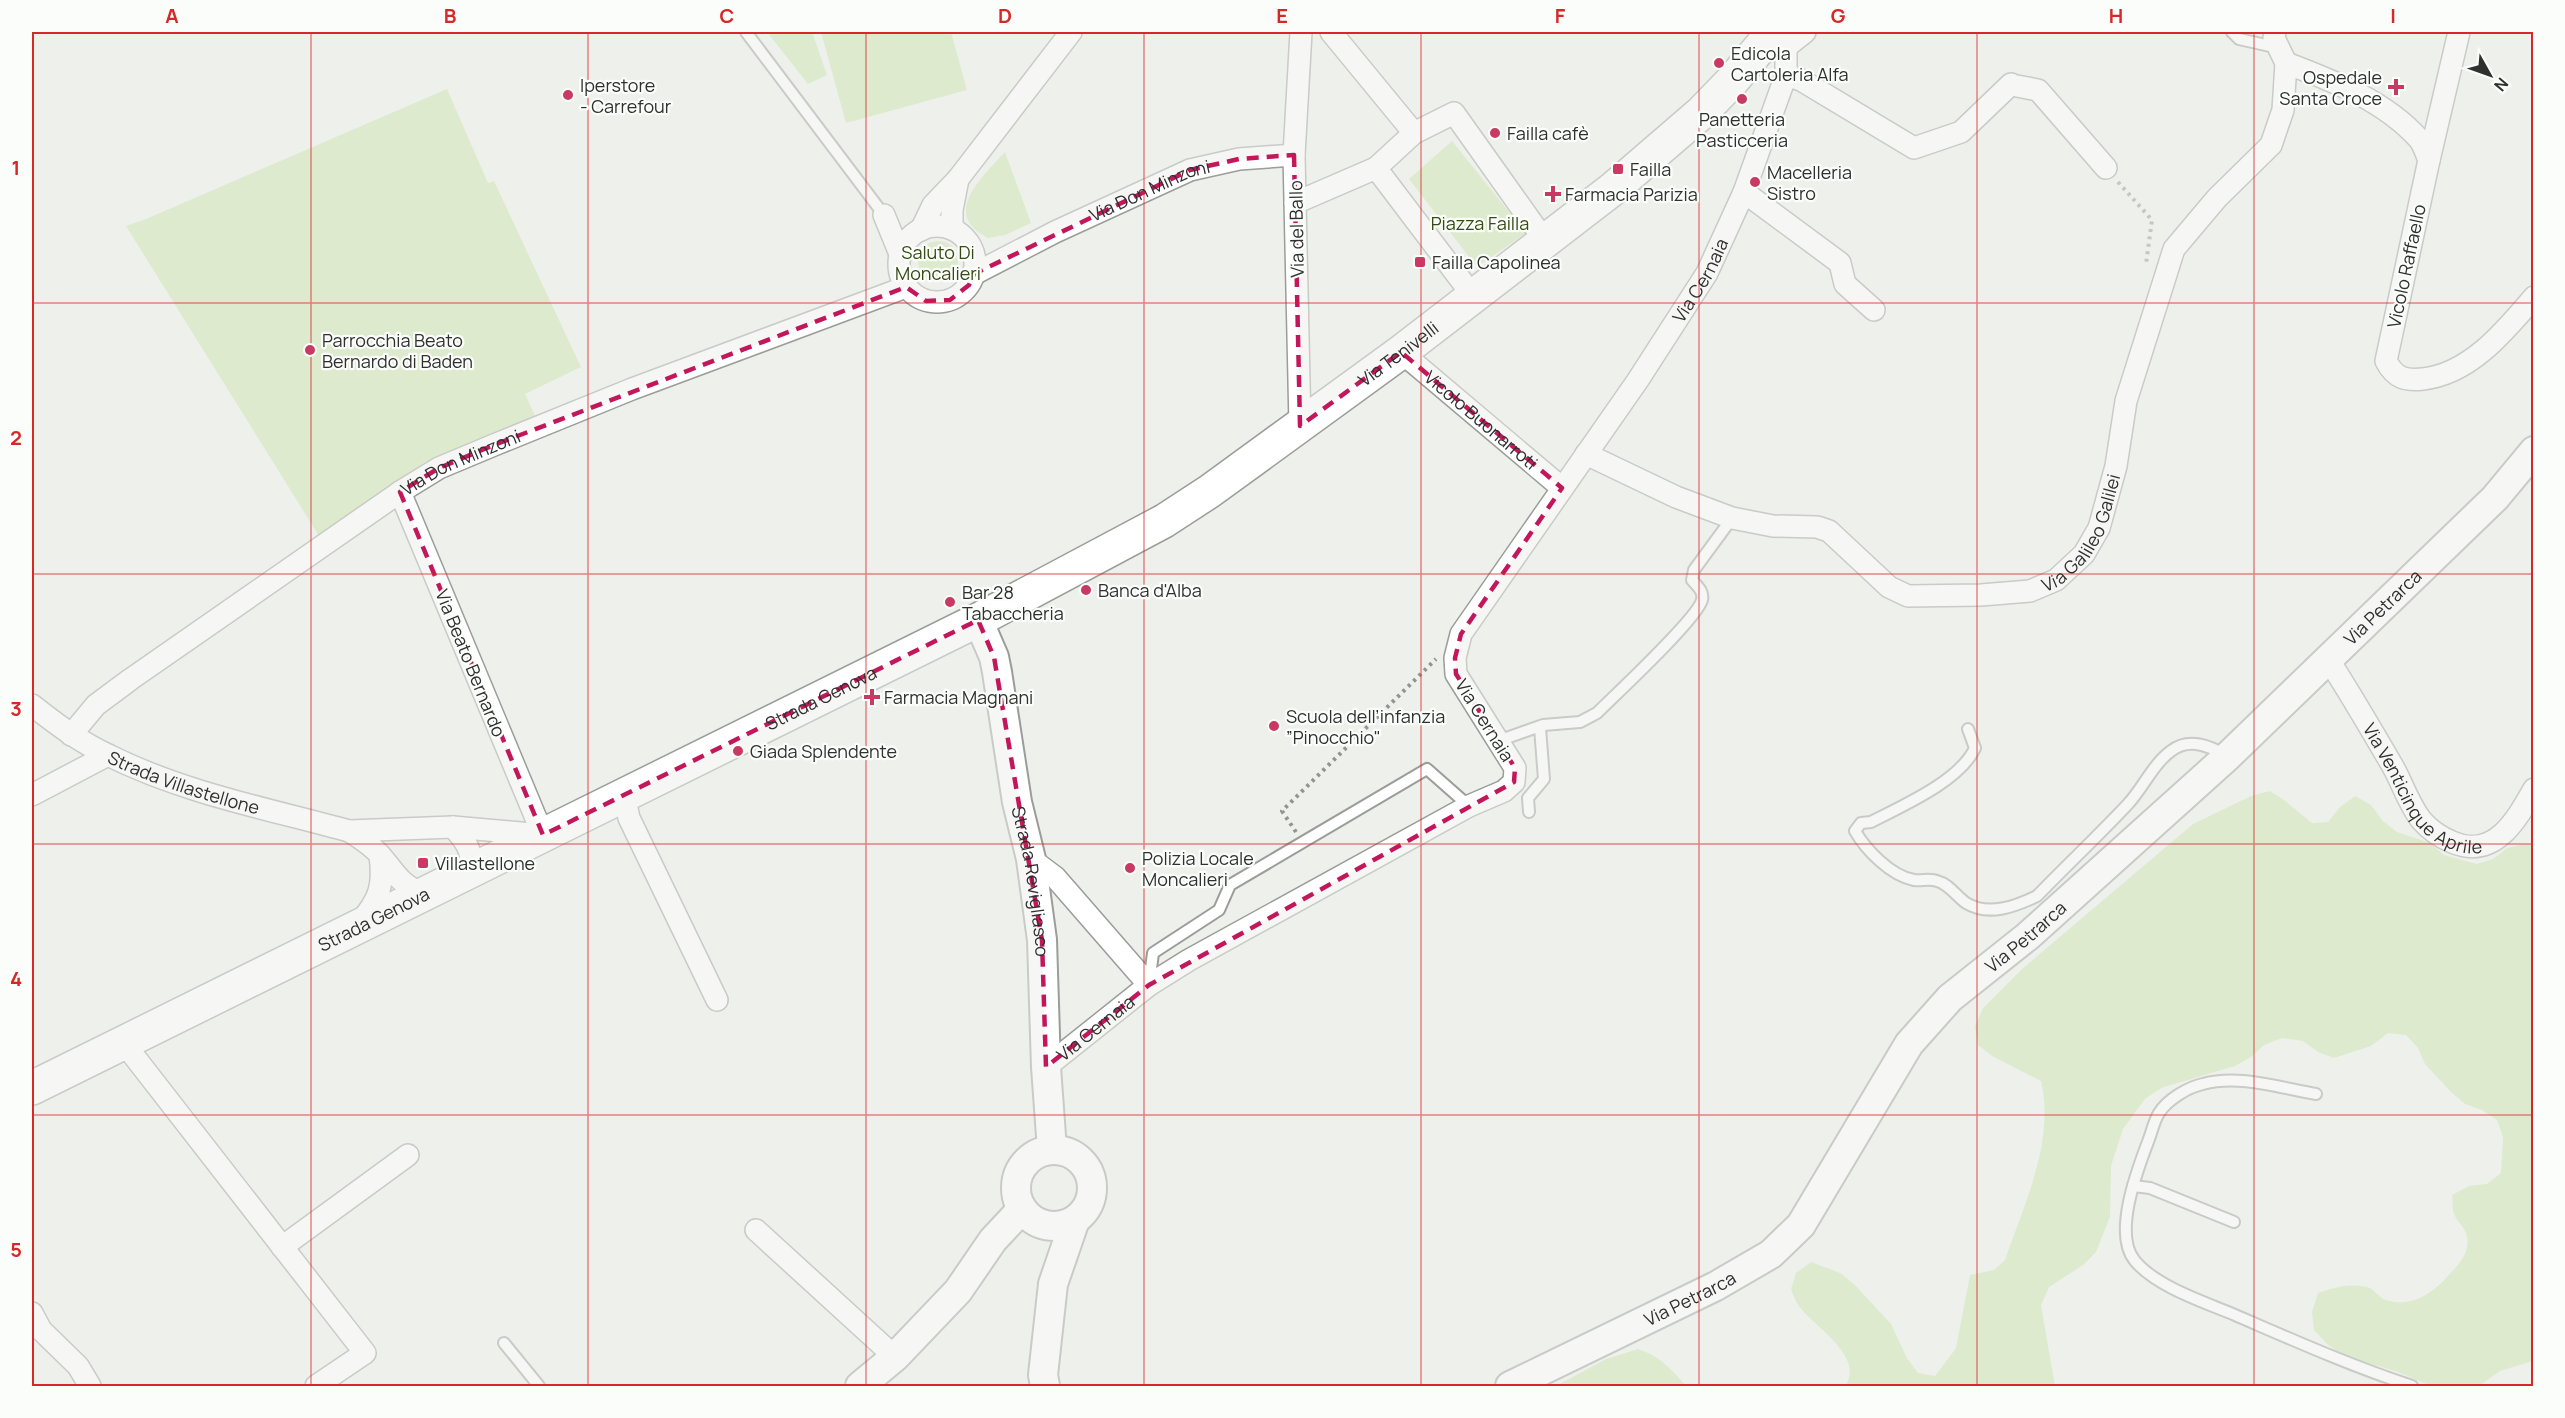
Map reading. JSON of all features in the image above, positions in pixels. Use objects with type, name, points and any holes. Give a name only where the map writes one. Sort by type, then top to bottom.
[{"type":"main road","name":"Via Tenivelli","points":[[982,618],[1164,521],[1300,426],[1401,352],[1614,188],[1701,113],[1776,38]]},
{"type":"main road","name":"Strada Genova","points":[[32,1088],[982,618]]},
{"type":"street","points":[[900,254],[904,246],[919,231],[933,205],[958,179],[1071,32]]},
{"type":"street","name":"Via del Ballo","points":[[1300,426],[1294,156],[1301,32]]},
{"type":"street","points":[[1331,32],[1414,133]]},
{"type":"street","points":[[1776,38],[1805,32]]},
{"type":"street","name":"Vicolo Raffaello","points":[[2459,32],[2386,361],[2392,373],[2407,381],[2436,378],[2474,358],[2506,329],[2534,297]]},
{"type":"street","name":"Via Cernaia","points":[[1046,1067],[1149,985],[1189,960],[1504,790],[1514,782],[1515,768],[1456,674],[1455,658],[1461,634],[1638,380],[1707,273],[1744,192],[1786,75],[1776,38]]},
{"type":"street","points":[[2280,47],[2346,85],[2385,111],[2420,141],[2429,160]]},
{"type":"street","name":"Via Galileo Galilei","points":[[1586,454],[1731,520],[1773,526],[1817,527],[1829,531],[1888,587],[1908,596],[1981,595],[2030,591],[2056,580],[2084,554],[2099,528],[2116,466],[2126,401],[2174,249],[2217,198],[2271,145],[2283,110],[2280,47]]},
{"type":"street","points":[[1786,75],[1801,80],[1914,148],[1961,132],[2014,85],[2038,90],[2106,168]]},
{"type":"street","points":[[1295,204],[1376,168],[1414,133],[1454,113],[1545,241]]},
{"type":"street","name":"Via Don Minzoni","points":[[974,274],[1015,252],[1190,170],[1239,159],[1294,156]]},
{"type":"street","points":[[1376,168],[1473,296]]},
{"type":"street","points":[[952,229],[952,210],[958,179]]},
{"type":"street","points":[[1744,192],[1840,263],[1845,284],[1874,309]]},
{"type":"street","points":[[884,215],[919,231],[931,227],[952,229],[963,236],[974,255],[974,274],[969,285],[961,294],[938,303],[915,296],[906,287],[901,277],[900,254],[884,215]]},
{"type":"street","points":[[971,247],[1015,252]]},
{"type":"street","name":"Via Don Minzoni","points":[[71,735],[104,698],[400,492],[439,468],[632,389],[906,287]]},
{"type":"street","name":"Vicolo Buonarroti","points":[[1401,352],[1562,488]]},
{"type":"street","name":"Via Petrarca","points":[[1510,1386],[1716,1286],[1771,1254],[1801,1225],[1909,1044],[1950,998],[2028,936],[2228,756],[2495,498],[2534,451]]},
{"type":"street","name":"Via Beato Bernardo","points":[[400,492],[543,835]]},
{"type":"street","name":"Strada Revigliasco","points":[[982,618],[997,672],[1017,802],[1031,859],[1042,940],[1046,1067],[1052,1150]]},
{"type":"street","name":"Via Venticinque Aprile","points":[[2328,659],[2397,773],[2421,819],[2434,833],[2458,844],[2474,848],[2492,842],[2517,819],[2534,789]]},
{"type":"street","name":"Strada Villastellone","points":[[32,705],[71,735],[108,755],[184,786],[349,831],[367,842],[380,855],[399,881],[424,894]]},
{"type":"street","points":[[32,795],[108,755]]},
{"type":"street","points":[[624,795],[629,818],[717,1000]]},
{"type":"street","points":[[453,827],[468,844],[472,862],[470,872]]},
{"type":"street","name":"Strada Villastellone","points":[[349,831],[453,827],[543,835]]},
{"type":"street","points":[[352,930],[369,912],[380,893],[383,874],[380,855]]},
{"type":"street","points":[[1031,859],[1055,877],[1149,985]]},
{"type":"street","points":[[123,1042],[365,1353],[316,1386]]},
{"type":"street","points":[[1045,1386],[1043,1375],[1053,1284],[1075,1220],[1090,1201],[1093,1188],[1085,1165],[1076,1156],[1065,1151],[1052,1150],[1031,1157],[1018,1176],[1016,1187],[1053,1284]]},
{"type":"street","points":[[282,1247],[408,1155]]},
{"type":"street","points":[[1028,1215],[1054,1226],[1075,1220]]},
{"type":"street","points":[[860,1386],[895,1357],[958,1291],[993,1240],[1028,1215]]},
{"type":"street","points":[[756,1230],[895,1357]]},
{"type":"street","points":[[32,1313],[41,1330],[78,1366],[90,1386]]},
{"type":"lane","points":[[746,32],[884,215]]},
{"type":"lane","points":[[2232,32],[2239,39],[2280,47]]},
{"type":"lane","points":[[1498,741],[1540,728],[1580,722],[1597,713],[1685,624],[1702,602],[1702,592],[1692,580],[1694,570],[1731,520]]},
{"type":"lane","points":[[1529,812],[1528,798],[1544,779],[1540,728]]},
{"type":"lane","points":[[1968,729],[1975,748],[1971,758],[1928,793],[1871,822],[1861,823],[1855,831],[1860,840],[1894,873],[1914,880],[1935,880],[1945,884],[1967,904],[1998,910],[2018,905],[2037,896],[2128,803],[2172,750],[2191,743],[2202,744],[2213,747],[2228,756]]},
{"type":"lane","points":[[1149,985],[1153,953],[1218,910],[1230,885],[1427,769],[1470,807]]},
{"type":"lane","points":[[2316,1094],[2228,1080],[2195,1086],[2169,1102],[2158,1114],[2133,1186],[2126,1224],[2128,1246],[2134,1260],[2146,1272],[2186,1294],[2355,1367],[2412,1386]]},
{"type":"lane","points":[[2133,1186],[2150,1188],[2234,1222]]},
{"type":"lane","points":[[504,1343],[539,1386]]},
{"type":"path","points":[[2106,168],[2152,220],[2146,264],[2167,272]]},
{"type":"path","points":[[1303,842],[1282,811],[1434,659],[1455,658]]},
{"type":"highlighted area","points":[[1294,155],[1300,426],[1401,352],[1562,488],[1461,634],[1455,658],[1456,674],[1515,768],[1514,782],[1149,985],[1046,1067],[1042,940],[994,657],[978,620],[543,835],[400,492],[439,468],[494,445],[906,287],[926,301],[950,300],[969,285],[974,274],[1190,170],[1239,159]]},
{"type":"green space","points":[[767,32],[812,32],[827,75],[808,84]]},
{"type":"green space","points":[[821,32],[951,32],[967,90],[846,123]]},
{"type":"green space","points":[[447,89],[488,183],[494,181],[581,367],[525,394],[536,418],[425,462],[319,536],[126,226]]},
{"type":"green space","name":"Piazza Failla","points":[[1452,141],[1526,233],[1477,267],[1409,179]]},
{"type":"green space","points":[[1005,152],[1031,223],[1005,235],[988,238],[974,228],[967,218],[966,206],[977,183]]},
{"type":"green space","name":"Saluto Di Moncalieri","points":[[938,241],[952,247],[958,261],[952,275],[938,281],[924,275],[918,261],[924,247]]},
{"type":"green space","points":[[2270,791],[2312,823],[2328,822],[2340,807],[2355,796],[2371,805],[2383,821],[2397,832],[2430,843],[2444,855],[2477,864],[2493,859],[2507,848],[2524,844],[2533,845],[2533,1361],[2500,1371],[2479,1386],[2431,1386],[2398,1372],[2342,1355],[2314,1330],[2312,1312],[2318,1293],[2355,1285],[2370,1288],[2386,1300],[2404,1302],[2420,1298],[2435,1289],[2459,1263],[2467,1247],[2466,1232],[2453,1212],[2452,1195],[2469,1186],[2487,1184],[2501,1173],[2503,1137],[2497,1120],[2482,1110],[2465,1104],[2451,1092],[2425,1064],[2418,1048],[2406,1035],[2388,1033],[2371,1046],[2334,1058],[2318,1052],[2303,1041],[2282,1038],[2264,1045],[2251,1057],[2235,1066],[2161,1088],[2145,1099],[2123,1129],[2111,1166],[2110,1217],[2096,1252],[2083,1265],[2049,1287],[2041,1305],[2055,1386],[1845,1386],[1850,1375],[1849,1364],[1835,1343],[1797,1302],[1791,1289],[1796,1273],[1811,1262],[1840,1273],[1854,1284],[1891,1324],[1907,1358],[1918,1373],[1935,1376],[1956,1348],[1970,1275],[1994,1270],[2005,1260],[2041,1150],[2044,1104],[2041,1081],[1992,1056],[1978,1045],[1975,1026],[1983,1008],[2022,969],[2193,824],[2251,796]]},
{"type":"green space","points":[[1638,1349],[1659,1359],[1686,1386],[1556,1386],[1606,1359]]},
{"type":"place","name":"Edicola Cartoleria Alfa","points":[[1719,63]]},
{"type":"place","name":"Ospedale Santa Croce","points":[[2396,87]]},
{"type":"place","name":"Iperstore - Carrefour","points":[[568,95]]},
{"type":"place","name":"Panetteria Pasticceria","points":[[1742,99]]},
{"type":"place","name":"Failla cafè","points":[[1495,133]]},
{"type":"place","name":"Failla","points":[[1618,169]]},
{"type":"place","name":"Macelleria Sistro","points":[[1755,182]]},
{"type":"place","name":"Farmacia Parizia","points":[[1553,194]]},
{"type":"place","name":"Failla Capolinea","points":[[1420,262]]},
{"type":"place","name":"Parrocchia Beato Bernardo di Baden","points":[[310,350]]},
{"type":"place","name":"Banca d'Alba","points":[[1086,590]]},
{"type":"place","name":"Bar 28 Tabaccheria","points":[[950,602]]},
{"type":"place","name":"Farmacia Magnani","points":[[872,697]]},
{"type":"place","name":"Scuola dell’infanzia ”Pinocchio\"","points":[[1274,726]]},
{"type":"place","name":"Giada Splendente","points":[[738,751]]},
{"type":"place","name":"Villastellone","points":[[423,863]]},
{"type":"place","name":"Polizia Locale Moncalieri","points":[[1130,868]]}]
